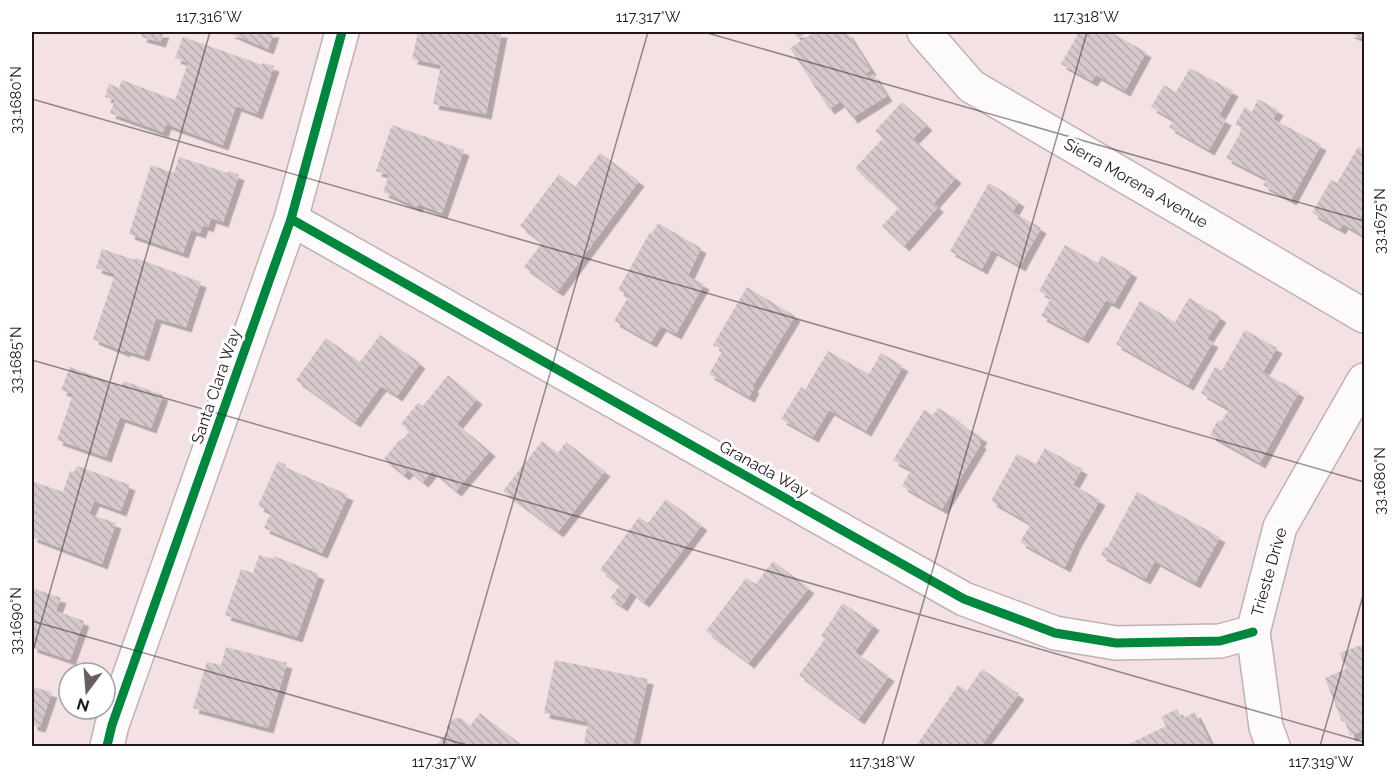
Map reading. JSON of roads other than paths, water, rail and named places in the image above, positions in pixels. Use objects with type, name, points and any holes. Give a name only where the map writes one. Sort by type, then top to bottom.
[{"type":"street","name":"Santa Clara Way","points":[[107,747],[120,702],[291,219],[342,32]]},
{"type":"street","name":"Sierra Morena Avenue","points":[[924,32],[971,86],[1365,316]]},
{"type":"street","name":"Granada Way","points":[[291,219],[964,599],[1055,633],[1116,643],[1220,641],[1253,632]]},
{"type":"street","name":"Trieste Drive","points":[[1273,747],[1266,727],[1253,632],[1280,527],[1365,380]]}]
